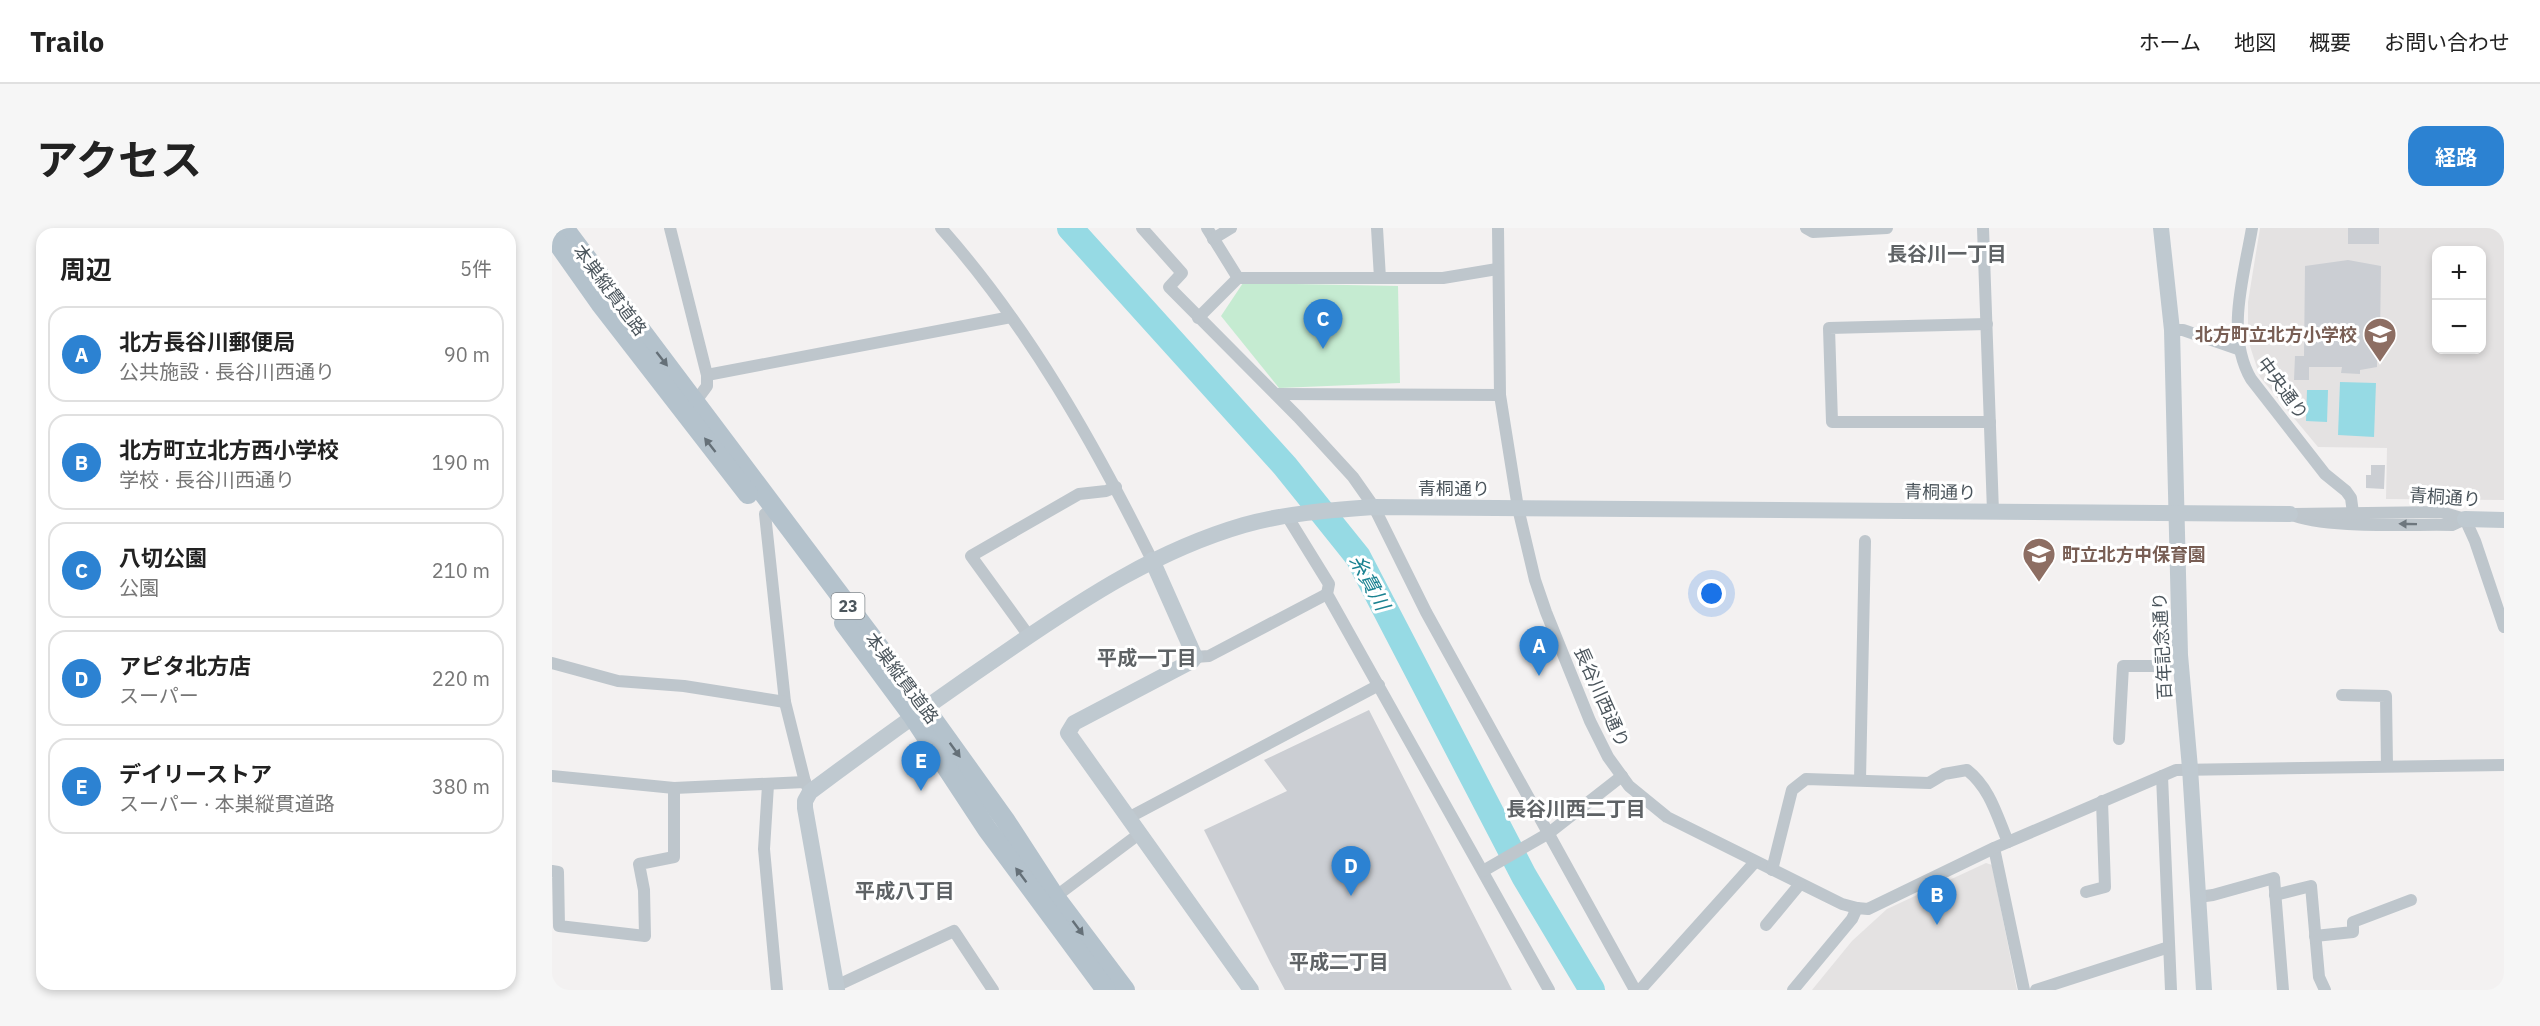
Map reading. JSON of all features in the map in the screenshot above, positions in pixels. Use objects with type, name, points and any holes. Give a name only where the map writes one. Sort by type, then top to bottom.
[{"type":"main road","name":"本巣縦貫道路","points":[[557,236],[612,295],[696,401],[770,511],[918,711],[1005,820],[1055,897],[1125,990]]},
{"type":"main road","name":"本巣縦貫道路","points":[[557,236],[600,303],[770,511]]},
{"type":"main road","name":"本巣縦貫道路","points":[[918,711],[987,830],[1106,990]]},
{"type":"street","points":[[670,228],[706,375],[706,386],[696,401]]},
{"type":"street","points":[[941,228],[1011,317],[1116,487],[1152,560],[1195,657]]},
{"type":"street","points":[[1142,228],[1182,273],[1169,287],[1276,394],[1353,477],[1374,507],[1426,612],[1546,835],[1635,990]]},
{"type":"street","points":[[1231,228],[1210,233],[1238,278]]},
{"type":"street","points":[[1377,228],[1380,278]]},
{"type":"street","name":"長谷川西通り","points":[[1498,228],[1500,395],[1518,508],[1535,580],[1546,612],[1590,721],[1608,757],[1644,800],[1667,818],[1800,884],[1857,908]]},
{"type":"street","points":[[1806,228],[1814,232],[1887,228]]},
{"type":"street","points":[[1983,228],[1993,512]]},
{"type":"street","name":"百年記念通り","points":[[2161,228],[2172,330],[2174,514],[2181,666],[2204,990]]},
{"type":"street","name":"中央通り","points":[[2252,228],[2241,296],[2238,349],[2250,379],[2325,474],[2346,491],[2351,498],[2353,513]]},
{"type":"street","points":[[1198,318],[1238,278],[1443,278],[1497,269]]},
{"type":"street","points":[[706,375],[1011,317]]},
{"type":"street","points":[[1986,324],[1828,328],[1832,422],[1990,422]]},
{"type":"street","points":[[2172,330],[2210,338],[2238,349]]},
{"type":"street","points":[[1276,394],[1500,395]]},
{"type":"street","points":[[1029,636],[971,556],[1079,494],[1106,491],[1116,487]]},
{"type":"street","name":"青桐通り","points":[[807,787],[1113,580],[1152,560],[1246,524],[1287,516],[1374,507],[2174,514],[2441,512],[2465,519],[2504,520]]},
{"type":"street","points":[[770,511],[785,702],[807,787],[805,808],[837,988],[954,931],[993,990]]},
{"type":"street","points":[[2290,514],[2304,520],[2329,522],[2452,525],[2465,519],[2475,541],[2504,627]]},
{"type":"street","points":[[1287,516],[1329,584],[1328,594],[1379,685],[1487,869],[1549,990]]},
{"type":"street","points":[[1860,780],[1865,541]]},
{"type":"street","points":[[1251,990],[1069,736],[1068,729],[1074,723],[1192,661],[1195,657],[1209,656],[1328,594]]},
{"type":"street","points":[[552,663],[618,681],[684,686],[785,702]]},
{"type":"street","points":[[2119,739],[2123,666],[2181,666]]},
{"type":"street","points":[[1128,818],[1379,685]]},
{"type":"street","points":[[2342,695],[2386,696],[2387,766]]},
{"type":"street","points":[[1792,990],[1852,919],[1857,908],[1868,909],[1994,848],[2176,770],[2504,765]]},
{"type":"street","points":[[1772,870],[1792,790],[1806,779],[1929,783],[1944,774],[1967,770],[1979,779],[1987,791],[2008,842]]},
{"type":"street","points":[[552,776],[674,788],[768,785],[807,787]]},
{"type":"street","points":[[1487,869],[1546,835],[1622,776]]},
{"type":"street","points":[[2162,776],[2171,990]]},
{"type":"street","points":[[768,785],[764,849],[777,990]]},
{"type":"street","points":[[552,871],[558,872],[559,926],[645,936],[644,890],[639,864],[674,857],[674,788]]},
{"type":"street","points":[[2086,892],[2105,887],[2102,801]]},
{"type":"street","points":[[1055,897],[1139,834]]},
{"type":"street","points":[[1994,848],[2024,990]]},
{"type":"street","points":[[1640,990],[1755,862]]},
{"type":"street","points":[[2198,897],[2274,878],[2283,990]]},
{"type":"street","points":[[1766,926],[1800,884]]},
{"type":"street","points":[[2275,895],[2311,886],[2319,977],[2325,990]]},
{"type":"street","points":[[2315,936],[2353,932],[2353,922],[2411,900]]},
{"type":"street","points":[[2036,990],[2169,947]]},
{"type":"shaded area","name":"北方町立北方小学校","points":[[2260,228],[2504,228],[2504,500],[2386,499],[2387,448],[2318,447],[2260,377],[2248,340],[2248,302]]},
{"type":"shaded area","points":[[1986,863],[1992,865],[2017,990],[1812,990],[1852,941],[1887,909]]},
{"type":"green space","points":[[1243,283],[1398,286],[1400,383],[1279,388],[1221,316]]},
{"type":"water","points":[[2340,382],[2376,383],[2374,437],[2338,435]]},
{"type":"water","points":[[2307,390],[2328,390],[2327,422],[2306,421]]},
{"type":"building","points":[[2348,228],[2379,228],[2379,244],[2348,244]]},
{"type":"building","points":[[2348,260],[2381,266],[2377,367],[2360,370],[2360,374],[2341,373],[2342,367],[2309,367],[2309,380],[2294,380],[2295,356],[2304,356],[2305,266]]},
{"type":"building","points":[[2371,465],[2385,465],[2384,489],[2366,488],[2366,475],[2371,475]]},
{"type":"building","points":[[1369,710],[1512,990],[1285,990],[1270,962],[1204,830],[1287,791],[1264,760]]},
{"type":"waterway","name":"糸貫川","points":[[1070,228],[1285,466],[1358,557],[1524,876],[1592,990]]},
{"type":"place","name":"八切公園","points":[[1323,349]]},
{"type":"place","name":"北方町立北方小学校","points":[[2380,363]]},
{"type":"place","name":"町立北方中保育園","points":[[2039,583]]},
{"type":"place","name":"北方長谷川郵便局","points":[[1539,676]]},
{"type":"place","name":"デイリーストア","points":[[921,791]]},
{"type":"place","name":"アピタ北方店","points":[[1351,896]]},
{"type":"place","name":"北方町立北方西小学校","points":[[1937,925]]},
{"type":"district","name":"長谷川一丁目","points":[[1947,253]]},
{"type":"district","name":"平成一丁目","points":[[1147,657]]},
{"type":"district","name":"長谷川西二丁目","points":[[1576,808]]},
{"type":"district","name":"平成八丁目","points":[[905,890]]},
{"type":"district","name":"平成二丁目","points":[[1339,961]]}]
